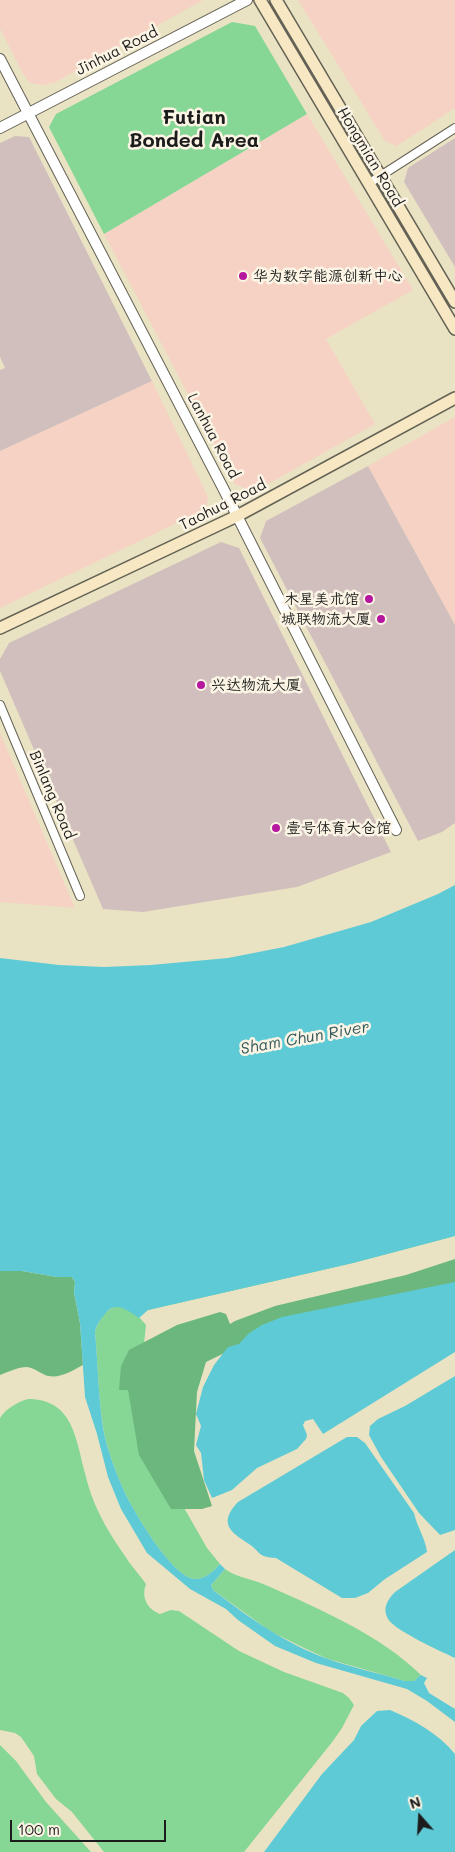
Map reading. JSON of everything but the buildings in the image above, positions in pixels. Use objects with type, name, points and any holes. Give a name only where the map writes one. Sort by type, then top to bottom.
[{"type":"main road","name":"Hongmian Road","points":[[260,0],[455,329]]},
{"type":"main road","name":"Hongmian Road","points":[[276,0],[455,302]]},
{"type":"main road","name":"Taohua Road","points":[[0,628],[237,516],[455,398]]},
{"type":"street","name":"Jinhua Road","points":[[0,128],[247,0]]},
{"type":"street","name":"Lanhua Road","points":[[0,59],[237,516],[396,830]]},
{"type":"street","points":[[368,184],[455,128]]},
{"type":"street","name":"Binlang Road","points":[[0,705],[80,896]]},
{"type":"shaded area","points":[[0,0],[203,0],[54,83],[41,85],[30,83],[23,74],[0,29]]},
{"type":"shaded area","points":[[298,0],[455,0],[455,108],[397,146],[385,141]]},
{"type":"shaded area","points":[[307,114],[413,290],[326,339],[375,424],[254,492],[235,484],[104,234]]},
{"type":"shaded area","points":[[15,136],[29,137],[152,381],[0,451],[0,370],[5,368],[0,357],[0,143]]},
{"type":"shaded area","points":[[455,138],[455,267],[404,182],[408,168]]},
{"type":"shaded area","points":[[152,381],[208,497],[206,509],[0,608],[0,451]]},
{"type":"shaded area","points":[[455,417],[455,625],[368,466]]},
{"type":"shaded area","points":[[368,466],[455,625],[455,823],[442,832],[418,841],[260,538],[266,521]]},
{"type":"shaded area","points":[[221,542],[239,548],[391,852],[297,887],[143,912],[103,909],[0,671],[0,659],[9,643]]},
{"type":"shaded area","points":[[0,733],[75,908],[0,902]]},
{"type":"green space","points":[[232,22],[255,26],[307,114],[104,234],[49,127],[56,114]]},
{"type":"green space","points":[[455,1236],[353,1263],[148,1310],[139,1317],[146,1325],[140,1382],[179,1499],[207,1548],[220,1564],[205,1577],[198,1579],[185,1575],[175,1567],[165,1556],[138,1516],[126,1495],[109,1452],[101,1414],[95,1332],[104,1314],[114,1307]]},
{"type":"green space","points":[[455,1259],[455,1288],[253,1339],[206,1362],[197,1392],[194,1451],[212,1506],[202,1509],[171,1509],[139,1455],[128,1390],[119,1390],[121,1366],[129,1350],[177,1325],[220,1312],[226,1314],[230,1324],[275,1306],[406,1275]]},
{"type":"green space","points":[[0,1271],[22,1271],[57,1277],[72,1277],[75,1282],[74,1292],[80,1323],[83,1365],[65,1374],[55,1376],[45,1375],[27,1367],[0,1375]]},
{"type":"green space","points":[[28,1399],[43,1401],[55,1406],[70,1423],[97,1508],[115,1541],[146,1584],[144,1593],[146,1602],[155,1612],[160,1614],[171,1610],[179,1611],[239,1651],[284,1672],[343,1693],[354,1705],[333,1741],[244,1852],[104,1852],[72,1812],[56,1799],[37,1774],[34,1756],[21,1737],[15,1733],[0,1730],[0,1418],[12,1406]]},
{"type":"green space","points":[[225,1569],[268,1586],[349,1624],[387,1647],[421,1675],[414,1681],[405,1681],[328,1659],[270,1631],[213,1590],[211,1585]]},
{"type":"green space","points":[[0,1745],[16,1761],[46,1802],[91,1852],[0,1852]]},
{"type":"water","name":"Sham Chun River","points":[[455,885],[455,1236],[353,1263],[148,1310],[139,1318],[121,1308],[113,1308],[102,1318],[95,1332],[101,1415],[104,1435],[112,1461],[126,1495],[138,1516],[165,1556],[175,1567],[185,1575],[198,1579],[208,1574],[220,1564],[225,1569],[211,1585],[213,1590],[282,1638],[312,1653],[405,1681],[414,1681],[421,1675],[427,1678],[424,1683],[429,1693],[455,1709],[455,1722],[407,1689],[316,1663],[275,1646],[238,1620],[226,1609],[190,1589],[147,1553],[121,1509],[108,1477],[85,1397],[80,1323],[74,1292],[75,1282],[72,1277],[57,1277],[22,1271],[0,1271],[0,958],[59,965],[104,967],[228,958],[284,947],[371,922]]},
{"type":"water","points":[[455,1282],[455,1352],[323,1434],[313,1419],[305,1421],[303,1425],[307,1435],[306,1439],[297,1449],[257,1468],[232,1490],[212,1498],[204,1480],[201,1453],[196,1445],[201,1426],[196,1414],[203,1387],[214,1365],[228,1347],[239,1344],[248,1334],[262,1325],[282,1317]]},
{"type":"water","points":[[455,1376],[455,1530],[440,1535],[419,1513],[381,1457],[369,1435],[370,1426],[378,1419],[405,1406]]},
{"type":"water","points":[[347,1437],[357,1437],[365,1443],[414,1513],[427,1552],[385,1579],[368,1593],[355,1598],[342,1598],[276,1558],[260,1554],[232,1531],[228,1521],[232,1509],[238,1502]]},
{"type":"water","points":[[455,1550],[455,1658],[392,1624],[386,1615],[385,1608],[395,1592]]},
{"type":"water","points":[[390,1710],[426,1728],[455,1754],[455,1852],[264,1852],[322,1774],[354,1740],[361,1726],[377,1711]]},
{"type":"place","name":"华为数字能源创新中心","points":[[243,276]]},
{"type":"place","name":"木星美术馆","points":[[369,599]]},
{"type":"place","name":"城联物流大厦","points":[[381,619]]},
{"type":"place","name":"兴达物流大厦","points":[[201,685]]},
{"type":"place","name":"壹号体育大仓馆","points":[[276,828]]},
{"type":"district","name":"Futian Bonded Area","points":[[194,130]]}]
